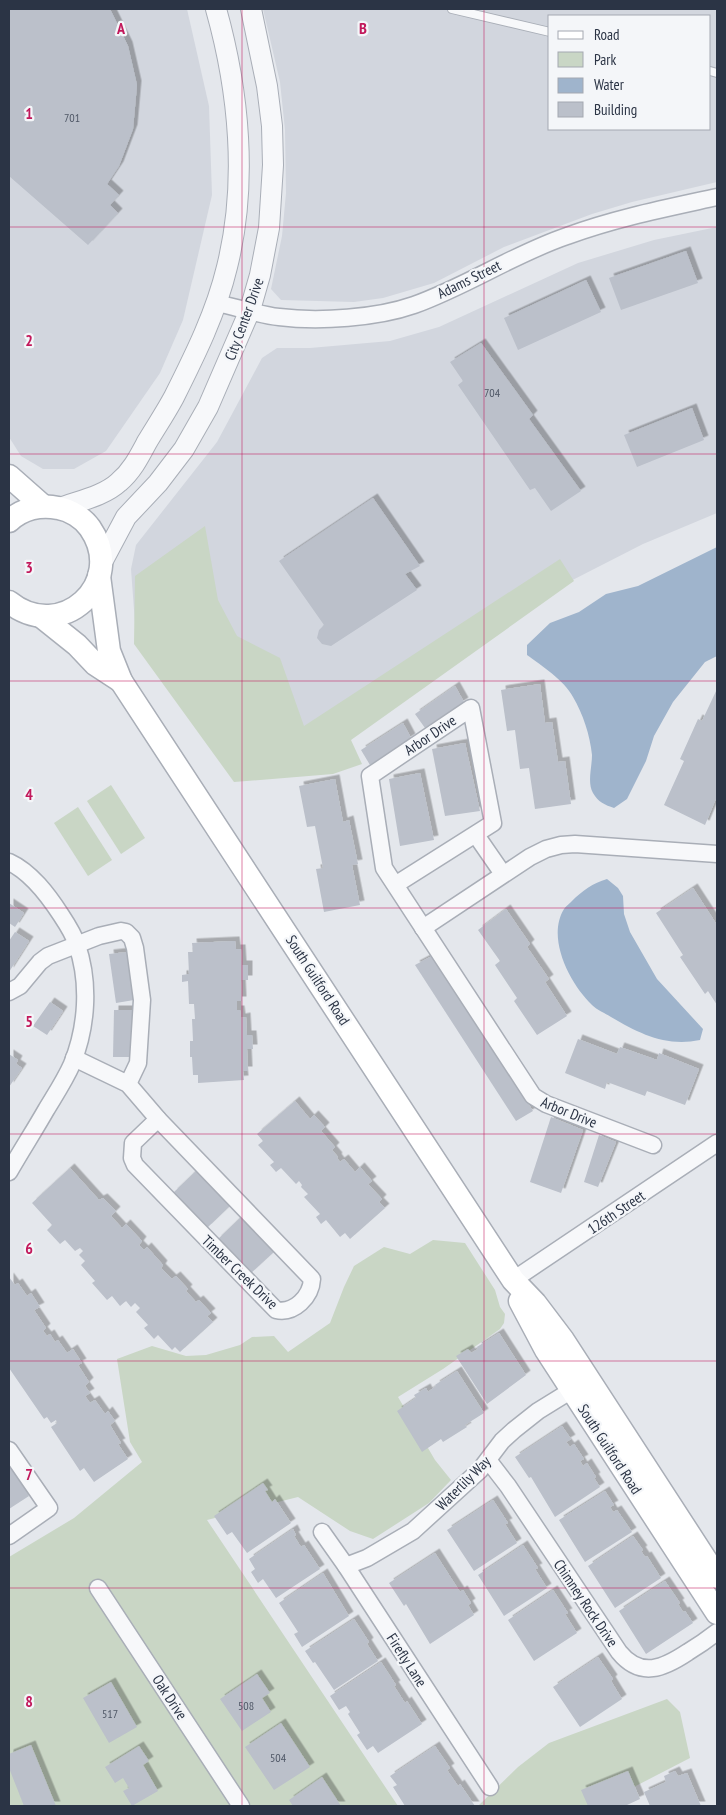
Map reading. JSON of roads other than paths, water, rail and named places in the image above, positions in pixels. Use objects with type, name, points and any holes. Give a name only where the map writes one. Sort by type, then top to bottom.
[{"type":"main road","points":[[9,476],[52,507]]},
{"type":"main road","points":[[9,521],[23,512],[52,507]]},
{"type":"main road","name":"South Guilford Road","points":[[52,507],[80,518],[87,525],[98,543],[109,651],[122,681],[463,1201],[513,1280],[527,1315],[546,1350],[580,1385],[717,1577]]},
{"type":"main road","points":[[21,612],[64,614],[82,603],[93,590],[100,570]]},
{"type":"main road","name":"South Guilford Road","points":[[21,612],[77,645],[95,664],[122,681]]},
{"type":"main road","name":"South Guilford Road","points":[[580,1385],[717,1613]]},
{"type":"street","points":[[52,507],[106,491],[130,472],[169,407],[197,351],[216,303],[227,267],[234,230],[239,185],[238,127],[225,41],[216,9]]},
{"type":"street","name":"City Center Drive","points":[[100,570],[126,517],[158,483],[184,449],[208,407],[250,310],[260,275],[269,228],[273,165],[272,126],[267,86],[250,9]]},
{"type":"street","name":"Adams Street","points":[[216,303],[278,317],[367,316],[413,305],[437,296],[505,261],[566,236],[624,218],[717,197]]},
{"type":"street","name":"Arbor Drive","points":[[395,885],[493,823],[471,708],[370,776],[384,868],[422,928],[536,1099],[653,1145]]},
{"type":"street","points":[[476,834],[503,874]]},
{"type":"street","points":[[422,928],[503,874],[546,849],[562,845],[592,844],[717,854]]},
{"type":"street","points":[[9,862],[30,877],[50,897],[67,924],[77,945],[84,977],[85,1012],[80,1040],[60,1088],[9,1172]]},
{"type":"street","points":[[9,992],[20,986],[40,962],[48,956],[98,936],[121,931],[126,932],[132,938],[135,948],[142,1000],[138,1063],[128,1084]]},
{"type":"street","name":"Timber Creek Drive","points":[[74,1058],[128,1084],[158,1119],[312,1279],[307,1296],[294,1307],[282,1312],[276,1310],[135,1165],[132,1158],[133,1143],[158,1119]]},
{"type":"street","name":"126th Street","points":[[513,1280],[717,1143]]},
{"type":"street","name":"Waterlily Way","points":[[346,1566],[367,1558],[412,1531],[474,1476],[502,1441],[514,1430],[538,1411],[580,1385]]},
{"type":"street","points":[[9,1450],[49,1508],[9,1536]]},
{"type":"street","name":"Chimney Rock Drive","points":[[488,1460],[508,1486],[619,1652],[629,1662],[648,1669],[666,1666],[717,1632]]},
{"type":"street","name":"Firefly Lane","points":[[322,1532],[490,1787]]},
{"type":"street","name":"Oak Drive","points":[[98,1588],[241,1806]]},
{"type":"lane","points":[[452,9],[548,32]]},
{"type":"water","points":[[717,547],[717,656],[705,662],[673,702],[654,736],[646,761],[627,799],[614,808],[608,806],[597,799],[591,789],[592,755],[590,740],[577,704],[558,679],[527,655],[527,645],[550,623],[579,612],[606,594],[638,586]]},
{"type":"water","points":[[607,879],[618,888],[623,896],[624,914],[630,932],[657,979],[703,1029],[700,1040],[676,1042],[654,1038],[632,1029],[594,1007],[584,996],[569,973],[559,947],[559,921],[565,908],[580,894],[592,885]]}]
